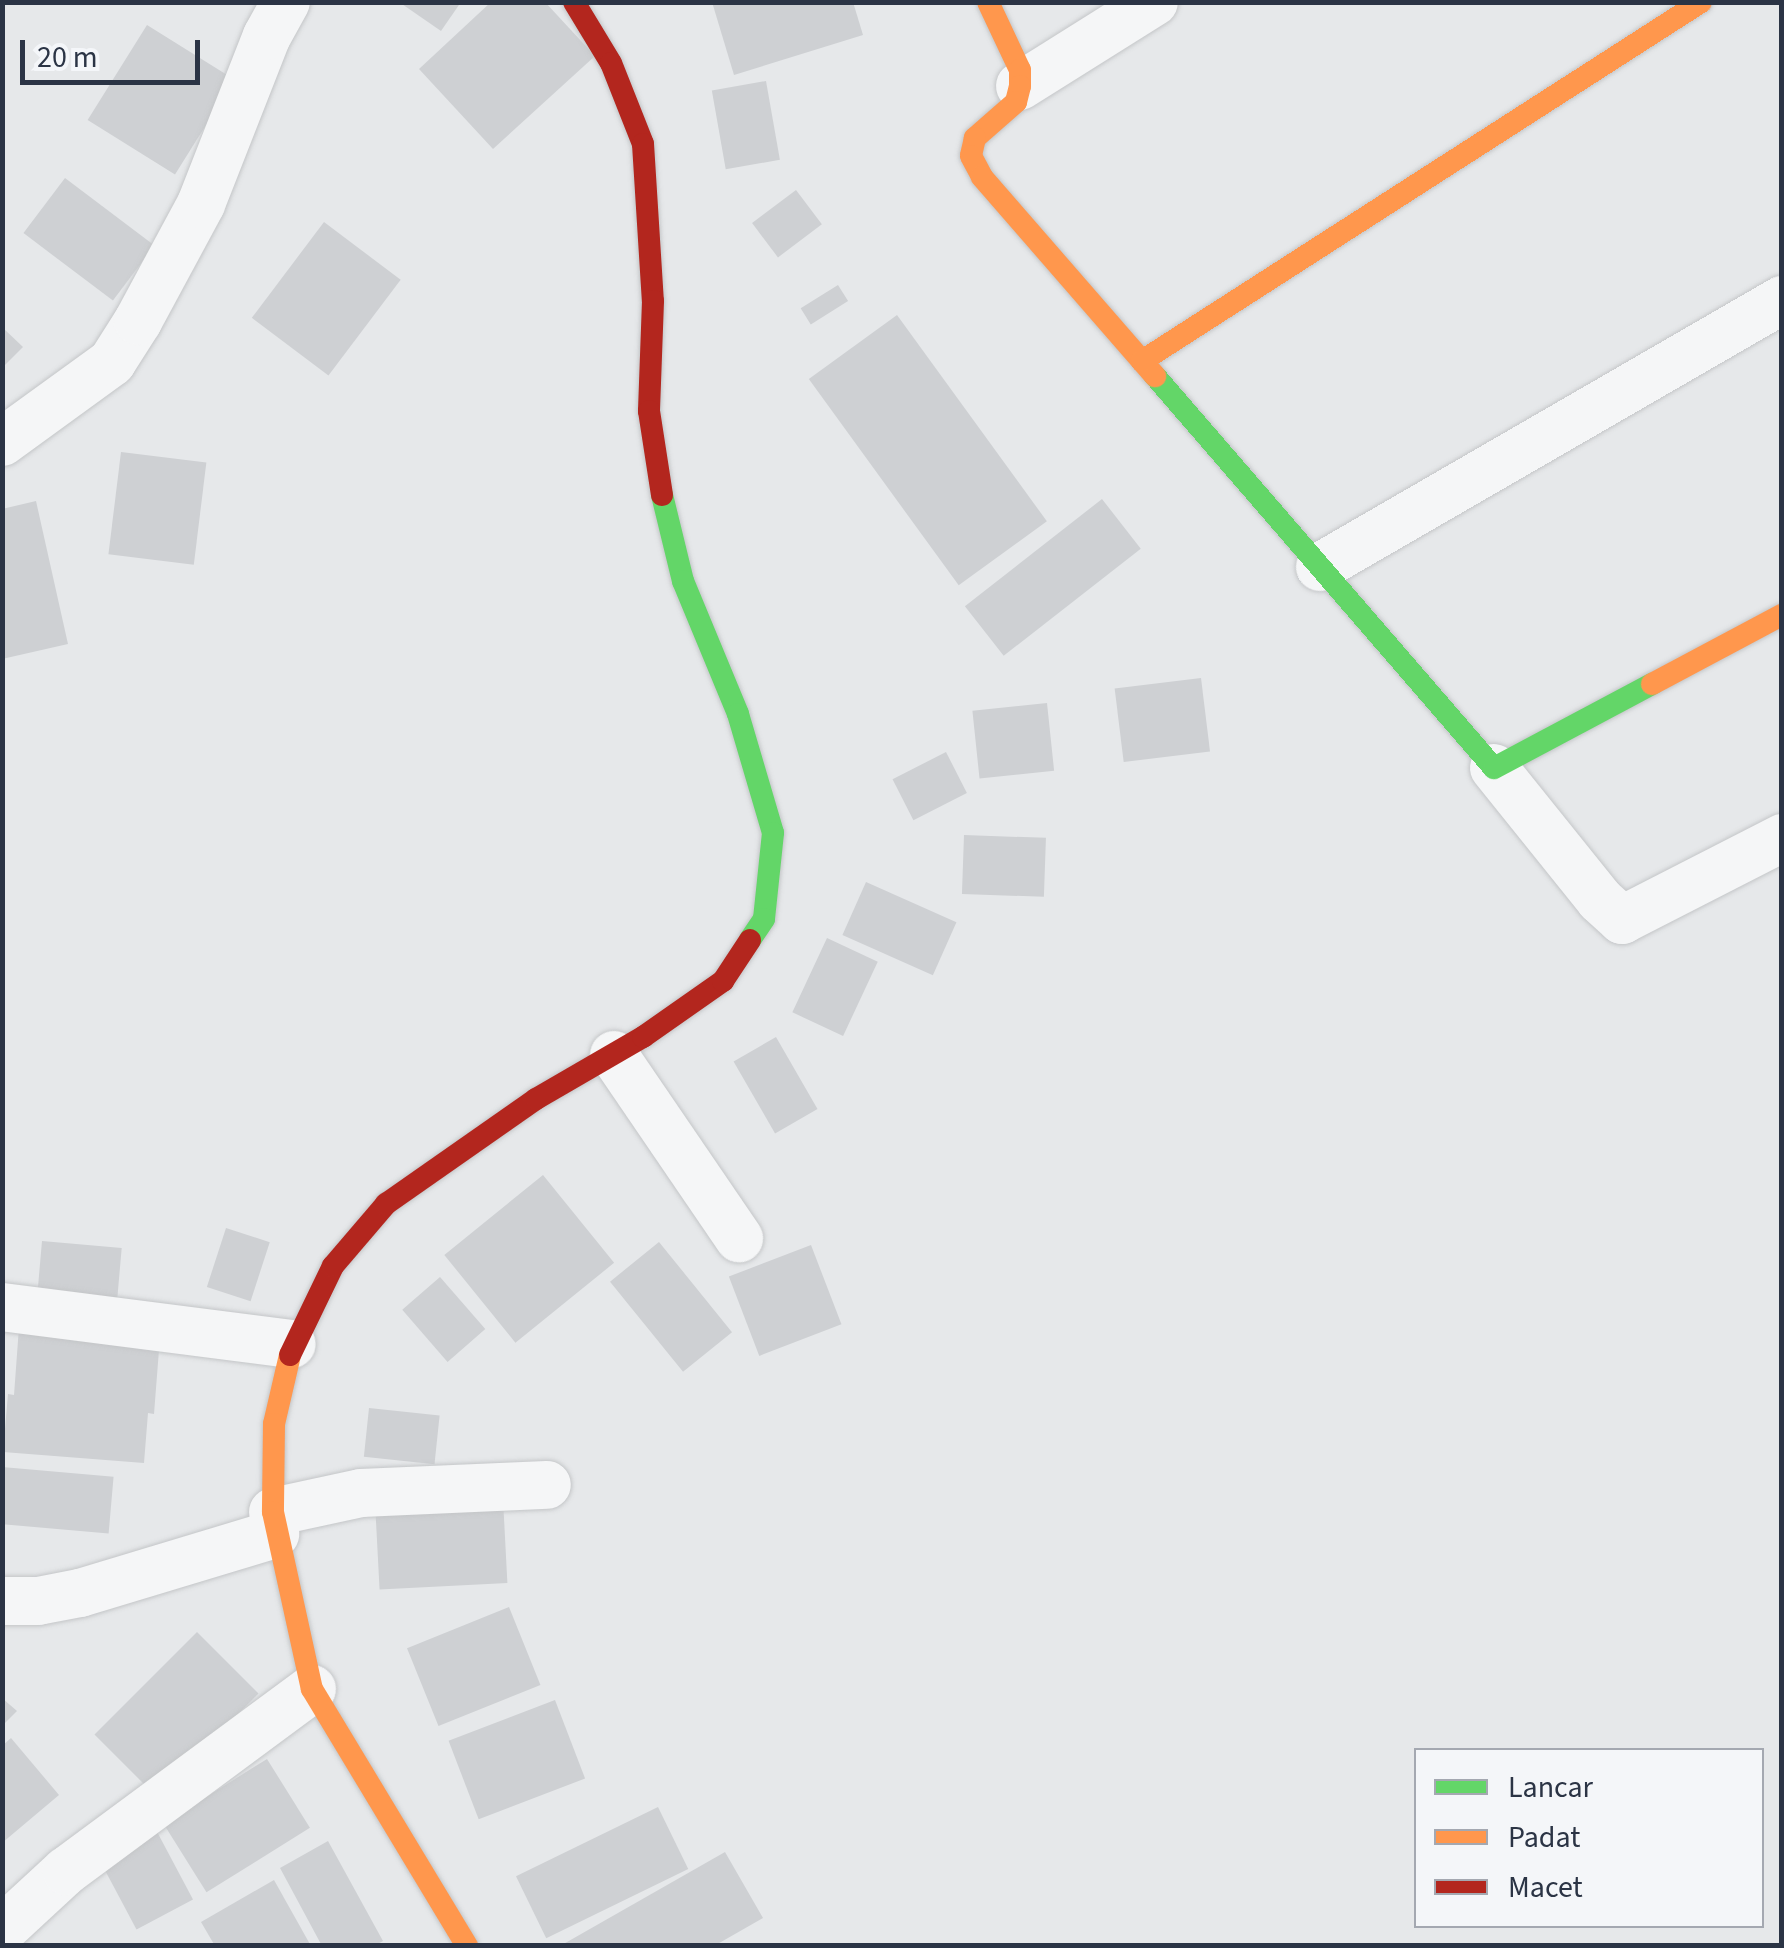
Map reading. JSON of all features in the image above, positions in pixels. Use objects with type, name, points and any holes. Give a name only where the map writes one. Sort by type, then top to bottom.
[{"type":"main road","points":[[467,1946],[312,1689],[274,1523],[274,1424],[292,1344],[333,1266],[386,1204],[536,1099],[614,1055],[723,981],[764,919],[774,833],[738,714],[683,580],[664,508],[649,411],[652,301],[643,144],[611,63],[574,2]]},
{"type":"main road","points":[[988,2],[1020,70],[1020,86],[1016,102],[974,138],[971,156],[982,177],[1494,768],[1782,615]]},
{"type":"main road","points":[[1142,362],[1701,2]]},
{"type":"street","points":[[2,442],[112,362],[138,322],[200,204],[266,36],[286,2]]},
{"type":"street","points":[[1020,86],[1154,2]]},
{"type":"street","points":[[1320,566],[1782,300]]},
{"type":"street","points":[[1494,768],[1600,900],[1622,920],[1782,838]]},
{"type":"street","points":[[614,1055],[739,1238]]},
{"type":"street","points":[[2,1306],[292,1344]]},
{"type":"street","points":[[2,1601],[38,1601],[80,1593],[361,1493],[547,1485]]},
{"type":"street","points":[[2,1930],[66,1871],[312,1689]]},
{"type":"building","points":[[399,2],[461,2],[441,31]]},
{"type":"building","points":[[491,2],[545,2],[595,56],[493,149],[419,69]]},
{"type":"building","points":[[712,2],[853,2],[863,35],[734,75]]},
{"type":"building","points":[[147,25],[234,80],[175,175],[88,120]]},
{"type":"building","points":[[766,81],[780,160],[726,169],[712,91]]},
{"type":"building","points":[[65,178],[154,245],[113,301],[23,233]]},
{"type":"building","points":[[796,190],[822,224],[778,257],[752,223]]},
{"type":"building","points":[[324,222],[401,280],[328,376],[252,318]]},
{"type":"building","points":[[838,285],[848,301],[811,324],[801,308]]},
{"type":"building","points":[[897,315],[1047,521],[959,585],[809,379]]},
{"type":"building","points":[[2,327],[23,347],[2,368]]},
{"type":"building","points":[[121,452],[206,462],[194,565],[108,554]]},
{"type":"building","points":[[1102,499],[1141,549],[1004,656],[965,606]]},
{"type":"building","points":[[36,501],[68,644],[2,659],[2,509]]},
{"type":"building","points":[[1201,678],[1210,751],[1124,762],[1115,689]]},
{"type":"building","points":[[1047,703],[1054,771],[980,778],[972,711]]},
{"type":"building","points":[[946,752],[967,793],[913,820],[893,779]]},
{"type":"building","points":[[964,835],[1046,838],[1044,897],[962,894]]},
{"type":"building","points":[[866,882],[956,922],[933,975],[842,935]]},
{"type":"building","points":[[827,938],[878,962],[843,1036],[792,1012]]},
{"type":"building","points":[[776,1037],[818,1109],[775,1133],[734,1062]]},
{"type":"building","points":[[543,1175],[614,1263],[515,1343],[444,1255]]},
{"type":"building","points":[[226,1228],[270,1242],[251,1301],[207,1287]]},
{"type":"building","points":[[42,1241],[122,1248],[117,1305],[37,1298]]},
{"type":"building","points":[[659,1242],[732,1332],[683,1372],[610,1282]]},
{"type":"building","points":[[811,1245],[841,1324],[759,1356],[729,1277]]},
{"type":"building","points":[[440,1277],[485,1329],[448,1362],[402,1310]]},
{"type":"building","points":[[19,1327],[160,1337],[154,1414],[148,1413],[144,1463],[3,1452],[8,1394],[14,1395]]},
{"type":"building","points":[[369,1408],[440,1415],[434,1464],[364,1457]]},
{"type":"building","points":[[2,1467],[114,1477],[109,1534],[2,1524]]},
{"type":"building","points":[[503,1499],[507,1583],[380,1590],[375,1506]]},
{"type":"building","points":[[509,1607],[540,1685],[438,1726],[407,1648]]},
{"type":"building","points":[[197,1632],[259,1694],[156,1796],[94,1735]]},
{"type":"building","points":[[2,1698],[17,1711],[2,1726]]},
{"type":"building","points":[[555,1700],[585,1778],[479,1819],[449,1741]]},
{"type":"building","points":[[11,1738],[59,1795],[2,1843],[2,1746]]},
{"type":"building","points":[[267,1759],[310,1828],[206,1892],[164,1824]]},
{"type":"building","points":[[658,1807],[688,1869],[546,1938],[516,1876]]},
{"type":"building","points":[[155,1828],[193,1900],[137,1930],[98,1858]]},
{"type":"building","points":[[328,1841],[383,1941],[374,1946],[322,1946],[280,1868]]},
{"type":"building","points":[[725,1852],[763,1918],[714,1946],[560,1946]]},
{"type":"building","points":[[274,1880],[311,1946],[215,1946],[201,1922]]},
{"type":"traffic: fast","points":[[1155,376],[1494,768],[1652,684]]},
{"type":"traffic: fast","points":[[662,495],[683,581],[738,714],[773,833],[764,919],[750,940]]},
{"type":"traffic: slow","points":[[988,2],[1020,70],[1020,86],[1016,102],[975,138],[971,156],[982,177],[1155,376]]},
{"type":"traffic: slow","points":[[1142,361],[1701,2]]},
{"type":"traffic: slow","points":[[1652,684],[1782,615]]},
{"type":"traffic: slow","points":[[290,1355],[274,1424],[273,1512],[312,1689],[467,1946]]},
{"type":"traffic: jam","points":[[574,2],[611,63],[643,144],[653,301],[649,411],[662,495]]},
{"type":"traffic: jam","points":[[290,1355],[333,1266],[386,1204],[536,1099],[643,1037],[723,981],[750,940]]}]
